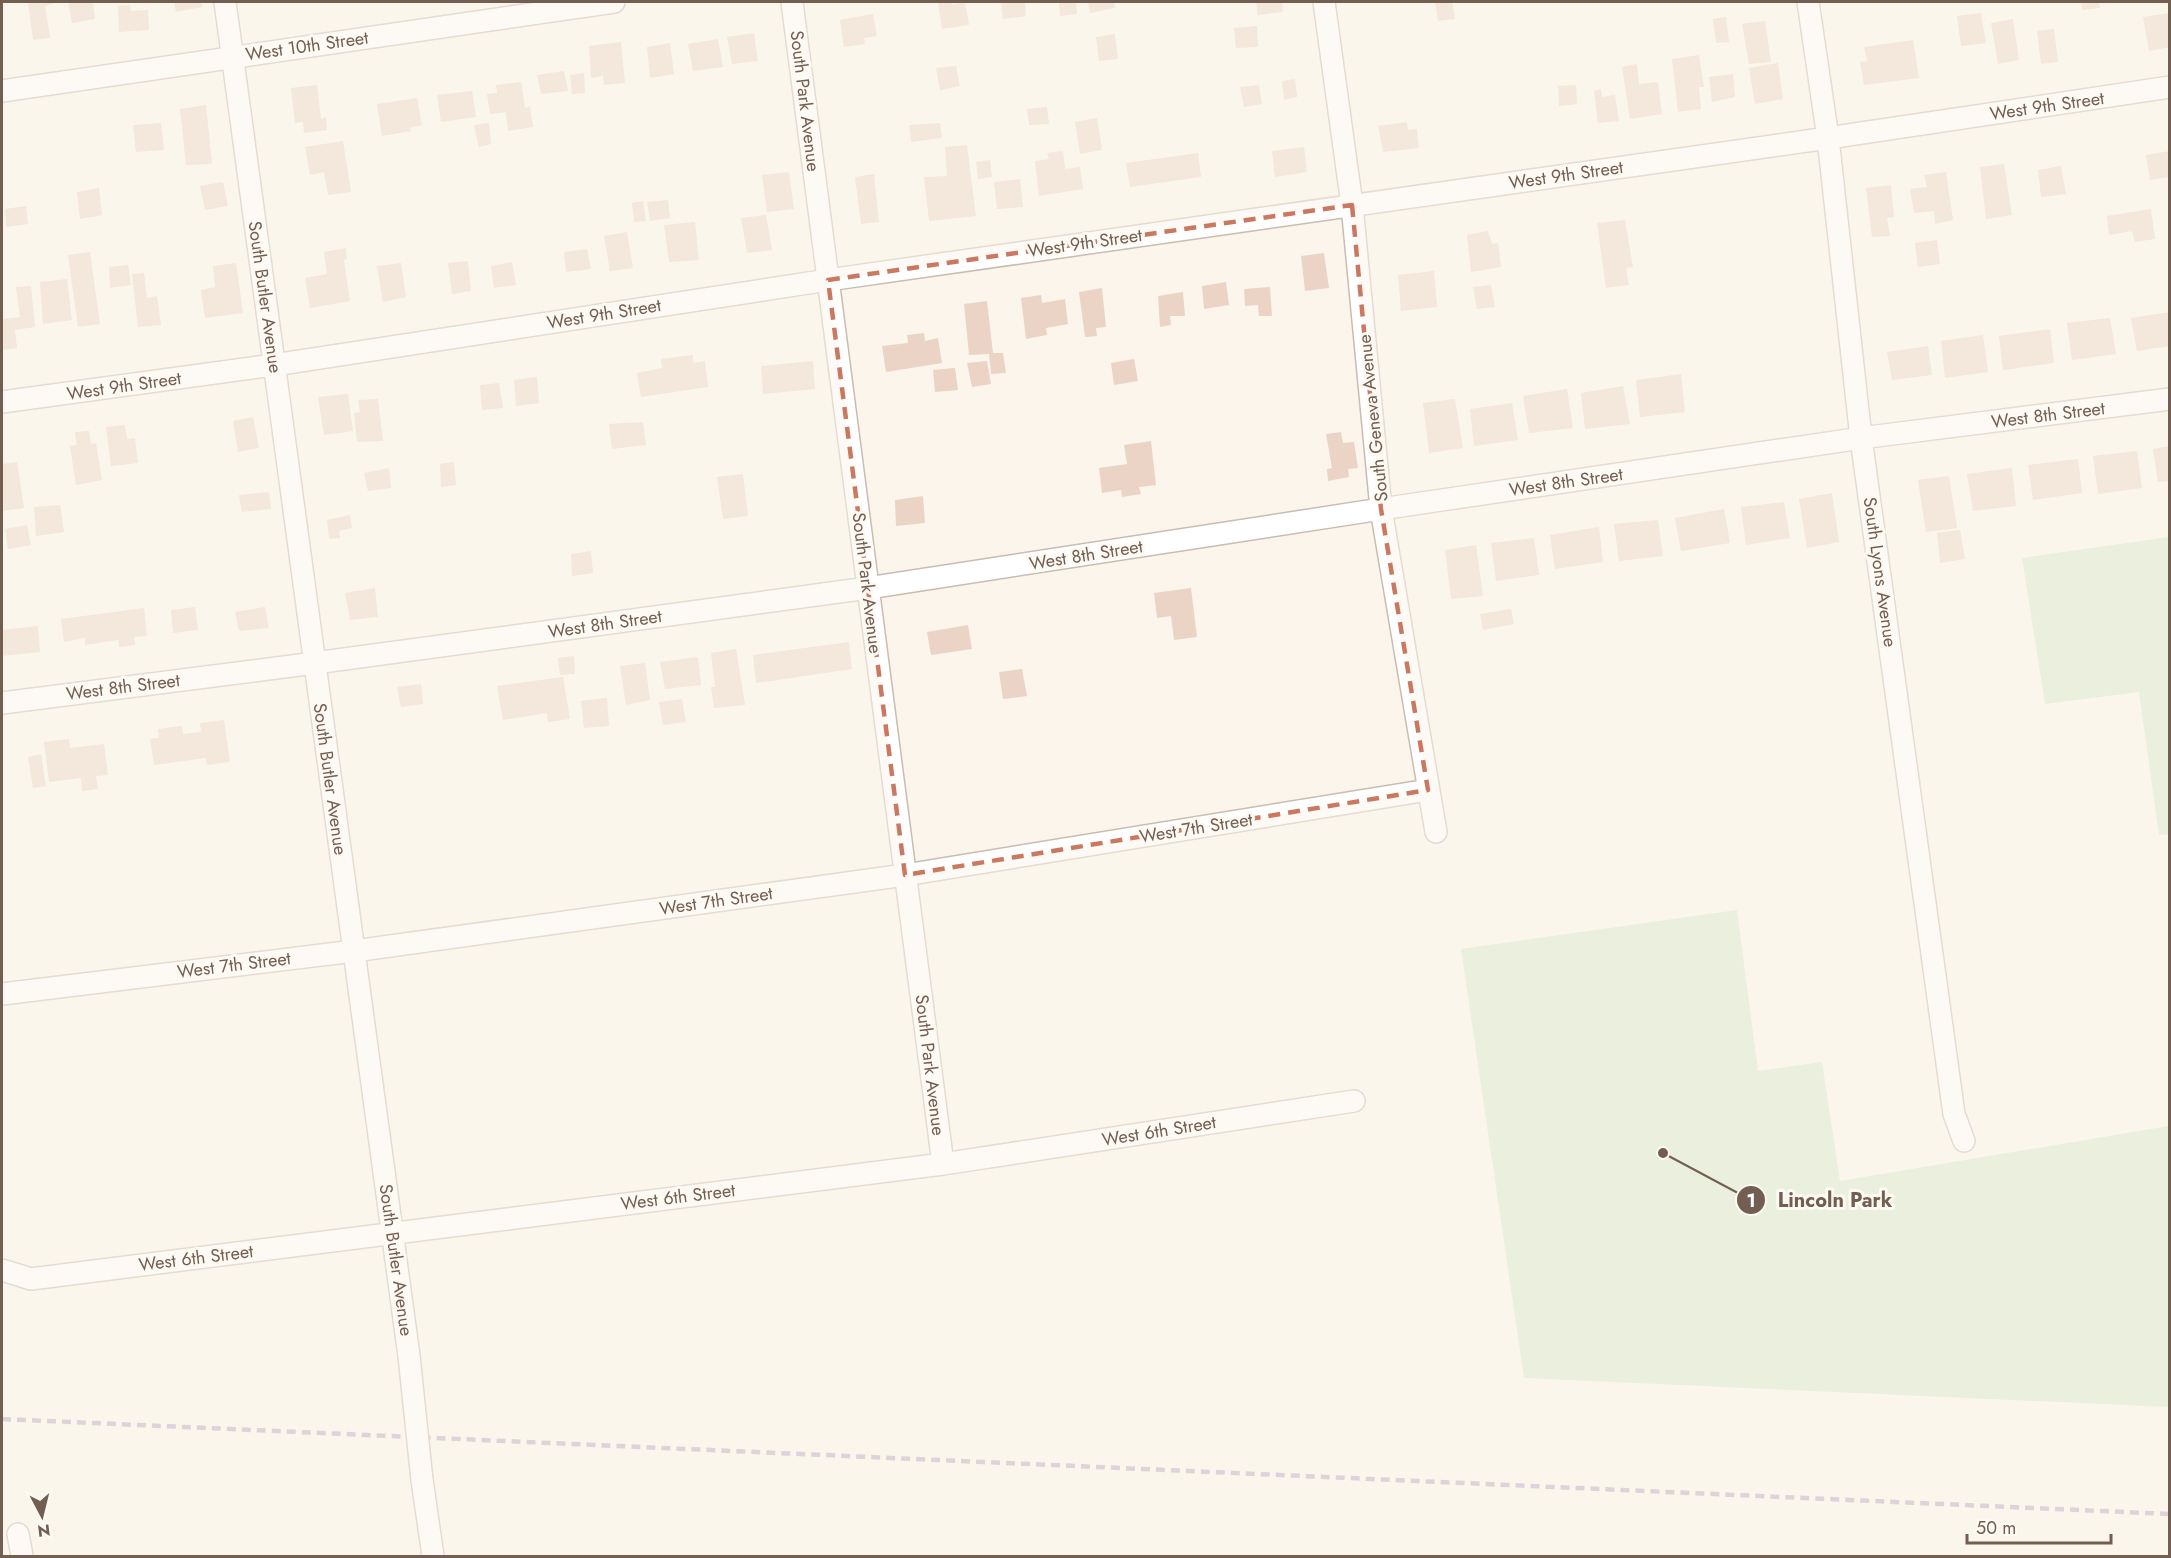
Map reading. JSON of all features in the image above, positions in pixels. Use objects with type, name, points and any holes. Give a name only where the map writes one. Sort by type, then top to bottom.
[{"type":"street","name":"South Butler Avenue","points":[[225,2],[409,1356],[433,1557]]},
{"type":"street","name":"West 10th Street","points":[[2,92],[614,2]]},
{"type":"street","name":"South Park Avenue","points":[[792,2],[943,1164]]},
{"type":"street","name":"South Geneva Avenue","points":[[1324,2],[1352,205],[1382,509],[1436,832]]},
{"type":"street","name":"South Lyons Avenue","points":[[1808,2],[1828,138],[1861,438],[1954,1114],[1964,1141]]},
{"type":"street","name":"West 9th Street","points":[[2,402],[274,365],[828,280],[1828,138],[2169,87]]},
{"type":"street","name":"West 8th Street","points":[[2,702],[315,663],[868,588],[1861,438],[2169,399]]},
{"type":"street","name":"West 7th Street","points":[[2,994],[354,951],[905,875],[1428,790]]},
{"type":"street","name":"West 6th Street","points":[[2,1270],[31,1279],[943,1164],[1354,1101]]},
{"type":"street","points":[[18,1534],[22,1557]]},
{"type":"highlighted area","points":[[1352,205],[1381,509],[1428,790],[905,875],[828,280]]},
{"type":"green space","points":[[2169,537],[2170,834],[2159,835],[2139,692],[2045,704],[2022,558]]},
{"type":"green space","points":[[1737,910],[1758,1071],[1822,1062],[1840,1181],[2169,1126],[2169,1407],[1524,1378],[1461,949]]},
{"type":"building","points":[[28,2],[58,2],[45,6],[50,38],[33,40]]},
{"type":"building","points":[[68,2],[93,2],[95,19],[72,23]]},
{"type":"building","points":[[174,2],[201,2],[202,7],[176,12]]},
{"type":"building","points":[[938,2],[952,2],[952,5],[965,2],[969,25],[942,29]]},
{"type":"building","points":[[1001,2],[1025,2],[1026,16],[1003,19]]},
{"type":"building","points":[[1059,2],[1076,2],[1077,14],[1060,16]]},
{"type":"building","points":[[1088,2],[1114,2],[1115,8],[1090,13]]},
{"type":"building","points":[[1256,2],[1282,2],[1283,12],[1258,15]]},
{"type":"building","points":[[1435,2],[1452,2],[1455,19],[1438,21]]},
{"type":"building","points":[[2081,2],[2099,2],[2100,8],[2082,10]]},
{"type":"building","points":[[130,5],[131,11],[148,10],[149,30],[119,32],[118,6]]},
{"type":"building","points":[[1981,13],[1986,43],[1961,46],[1957,16]]},
{"type":"building","points":[[2170,13],[2170,47],[2149,51],[2143,17]]},
{"type":"building","points":[[873,14],[877,36],[864,38],[865,44],[844,47],[840,20]]},
{"type":"building","points":[[1726,17],[1729,42],[1716,43],[1713,19]]},
{"type":"building","points":[[2013,19],[2019,60],[1998,64],[1991,23]]},
{"type":"building","points":[[1765,21],[1771,62],[1749,64],[1742,24]]},
{"type":"building","points":[[1257,26],[1258,47],[1236,48],[1234,28]]},
{"type":"building","points":[[2054,29],[2058,62],[2041,64],[2037,31]]},
{"type":"building","points":[[754,33],[758,61],[732,64],[727,37]]},
{"type":"building","points":[[1115,34],[1118,59],[1099,61],[1096,37]]},
{"type":"building","points":[[718,39],[723,67],[693,71],[688,44]]},
{"type":"building","points":[[1913,40],[1919,78],[1864,85],[1860,62],[1867,61],[1864,47]]},
{"type":"building","points":[[621,42],[625,83],[604,85],[603,76],[591,78],[589,46]]},
{"type":"building","points":[[670,43],[674,74],[650,78],[647,47]]},
{"type":"building","points":[[1699,55],[1704,87],[1699,87],[1701,109],[1678,112],[1672,59]]},
{"type":"building","points":[[1778,63],[1783,99],[1755,104],[1749,68]]},
{"type":"building","points":[[1637,64],[1639,84],[1658,82],[1662,114],[1630,119],[1622,67]]},
{"type":"building","points":[[956,66],[960,86],[940,90],[936,68]]},
{"type":"building","points":[[564,71],[568,91],[541,94],[537,75]]},
{"type":"building","points":[[584,73],[585,93],[572,94],[570,75]]},
{"type":"building","points":[[1733,74],[1735,97],[1712,102],[1709,77]]},
{"type":"building","points":[[1295,79],[1297,97],[1284,100],[1282,81]]},
{"type":"building","points":[[521,82],[525,108],[530,106],[533,127],[508,131],[506,112],[490,114],[487,94],[497,93],[496,85]]},
{"type":"building","points":[[317,85],[321,119],[326,117],[327,130],[304,133],[303,122],[295,123],[291,88]]},
{"type":"building","points":[[1259,85],[1262,104],[1244,107],[1240,87]]},
{"type":"building","points":[[1576,85],[1577,104],[1559,106],[1558,86]]},
{"type":"building","points":[[1601,89],[1602,97],[1615,95],[1619,121],[1598,123],[1594,91]]},
{"type":"building","points":[[472,91],[476,117],[441,122],[437,95]]},
{"type":"building","points":[[417,98],[422,125],[409,128],[411,131],[382,136],[377,104]]},
{"type":"building","points":[[206,105],[212,164],[186,165],[180,109]]},
{"type":"building","points":[[1047,107],[1049,124],[1029,125],[1027,109]]},
{"type":"building","points":[[1097,118],[1102,150],[1080,154],[1075,122]]},
{"type":"building","points":[[1407,122],[1408,130],[1417,129],[1419,148],[1383,152],[1378,126]]},
{"type":"building","points":[[161,123],[164,150],[136,152],[133,125]]},
{"type":"building","points":[[489,123],[491,144],[479,147],[474,125]]},
{"type":"building","points":[[940,123],[942,138],[911,142],[909,125]]},
{"type":"building","points":[[343,141],[351,192],[328,195],[324,172],[310,175],[305,147]]},
{"type":"building","points":[[967,145],[976,216],[929,221],[924,177],[947,176],[945,147]]},
{"type":"building","points":[[1304,147],[1307,172],[1275,177],[1272,151]]},
{"type":"building","points":[[1063,151],[1065,169],[1080,167],[1083,189],[1039,196],[1035,161],[1049,159],[1047,153]]},
{"type":"building","points":[[2170,151],[2170,177],[2150,180],[2146,155]]},
{"type":"building","points":[[1198,153],[1201,177],[1130,187],[1126,163]]},
{"type":"building","points":[[990,160],[992,177],[978,179],[976,162]]},
{"type":"building","points":[[2004,164],[2012,215],[1986,219],[1980,167]]},
{"type":"building","points":[[2061,166],[2066,194],[2041,197],[2038,170]]},
{"type":"building","points":[[789,172],[794,209],[767,212],[762,175]]},
{"type":"building","points":[[1946,172],[1953,220],[1935,224],[1934,211],[1914,213],[1910,189],[1927,187],[1924,175]]},
{"type":"building","points":[[874,174],[879,222],[861,224],[855,177]]},
{"type":"building","points":[[1020,179],[1023,207],[997,209],[994,182]]},
{"type":"building","points":[[223,182],[228,206],[205,210],[200,186]]},
{"type":"building","points":[[1891,185],[1894,217],[1887,218],[1890,236],[1872,237],[1866,188]]},
{"type":"building","points":[[99,188],[102,215],[80,219],[77,192]]},
{"type":"building","points":[[668,200],[670,218],[650,221],[647,202]]},
{"type":"building","points":[[643,201],[646,221],[634,222],[632,203]]},
{"type":"building","points":[[26,206],[28,224],[6,227],[5,209]]},
{"type":"building","points":[[2151,209],[2155,239],[2135,242],[2132,231],[2109,235],[2107,216]]},
{"type":"building","points":[[766,215],[772,250],[747,253],[741,218]]},
{"type":"building","points":[[1625,220],[1633,267],[1626,268],[1629,285],[1606,288],[1597,223]]},
{"type":"building","points":[[695,222],[699,260],[669,262],[664,225]]},
{"type":"building","points":[[1488,231],[1492,244],[1498,243],[1501,267],[1471,272],[1467,235]]},
{"type":"building","points":[[627,232],[633,268],[610,271],[604,236]]},
{"type":"building","points":[[1937,240],[1940,264],[1918,267],[1915,243]]},
{"type":"building","points":[[346,248],[347,259],[344,260],[350,301],[310,308],[305,278],[327,274],[324,252]]},
{"type":"building","points":[[587,249],[591,269],[566,272],[564,252]]},
{"type":"building","points":[[90,252],[100,324],[78,327],[68,255]]},
{"type":"building","points":[[1324,253],[1329,288],[1305,291],[1301,256]]},
{"type":"building","points":[[468,261],[471,291],[452,294],[448,263]]},
{"type":"building","points":[[512,262],[516,285],[494,288],[491,266]]},
{"type":"building","points":[[236,263],[243,313],[205,318],[201,290],[215,287],[213,266]]},
{"type":"building","points":[[401,263],[406,297],[383,302],[377,266]]},
{"type":"building","points":[[128,265],[131,285],[110,288],[109,267]]},
{"type":"building","points":[[1434,271],[1437,307],[1401,311],[1398,275]]},
{"type":"building","points":[[144,273],[147,298],[157,296],[161,325],[138,327],[132,274]]},
{"type":"building","points":[[67,279],[72,320],[43,324],[40,282]]},
{"type":"building","points":[[1226,282],[1229,305],[1204,309],[1202,286]]},
{"type":"building","points":[[1491,285],[1495,307],[1477,309],[1473,287]]},
{"type":"building","points":[[31,286],[35,327],[15,330],[17,348],[2,350],[3,319],[20,317],[16,287]]},
{"type":"building","points":[[1270,287],[1272,316],[1259,316],[1258,305],[1245,306],[1244,289]]},
{"type":"building","points":[[1102,288],[1106,327],[1096,328],[1097,336],[1085,337],[1079,292]]},
{"type":"building","points":[[1183,292],[1185,316],[1170,316],[1171,325],[1160,327],[1158,296]]},
{"type":"building","points":[[1041,295],[1042,303],[1065,299],[1068,324],[1046,328],[1047,335],[1026,339],[1021,298]]},
{"type":"building","points":[[987,301],[993,353],[1003,353],[1006,373],[991,374],[989,354],[969,355],[964,304]]},
{"type":"building","points":[[2170,312],[2170,346],[2137,351],[2131,318]]},
{"type":"building","points":[[2110,318],[2116,354],[2072,360],[2067,323]]},
{"type":"building","points":[[2050,329],[2054,363],[2003,370],[1999,336]]},
{"type":"building","points":[[924,333],[925,341],[938,338],[942,363],[886,372],[882,346],[908,343],[907,335]]},
{"type":"building","points":[[1983,335],[1988,372],[1945,378],[1941,341]]},
{"type":"building","points":[[1928,346],[1932,375],[1892,380],[1887,352]]},
{"type":"building","points":[[693,355],[693,363],[705,361],[708,387],[641,397],[637,373],[662,368],[661,359]]},
{"type":"building","points":[[1134,359],[1138,381],[1114,385],[1111,363]]},
{"type":"building","points":[[813,361],[815,389],[763,394],[761,366]]},
{"type":"building","points":[[987,361],[991,384],[972,387],[967,363]]},
{"type":"building","points":[[955,368],[958,390],[935,392],[933,370]]},
{"type":"building","points":[[1681,374],[1685,412],[1640,417],[1636,380]]},
{"type":"building","points":[[537,377],[539,403],[516,406],[514,380]]},
{"type":"building","points":[[499,383],[503,408],[482,410],[480,385]]},
{"type":"building","points":[[1623,386],[1630,424],[1585,429],[1581,393]]},
{"type":"building","points":[[1567,389],[1573,428],[1529,433],[1523,396]]},
{"type":"building","points":[[348,394],[353,431],[324,435],[318,397]]},
{"type":"building","points":[[378,399],[383,441],[357,442],[354,413],[360,412],[358,400]]},
{"type":"building","points":[[1455,399],[1463,448],[1429,453],[1423,403]]},
{"type":"building","points":[[1512,403],[1518,440],[1474,446],[1470,409]]},
{"type":"building","points":[[253,417],[259,448],[238,452],[233,421]]},
{"type":"building","points":[[643,422],[646,445],[612,449],[609,424]]},
{"type":"building","points":[[125,425],[127,439],[135,438],[138,463],[111,466],[106,427]]},
{"type":"building","points":[[89,431],[91,444],[96,443],[102,480],[76,485],[70,446],[77,445],[75,432]]},
{"type":"building","points":[[1341,432],[1343,443],[1354,442],[1358,468],[1348,469],[1349,477],[1328,481],[1327,469],[1332,468],[1326,434]]},
{"type":"building","points":[[1151,441],[1156,485],[1139,487],[1141,494],[1122,497],[1121,490],[1102,493],[1099,468],[1127,464],[1124,445]]},
{"type":"building","points":[[2170,446],[2170,481],[2158,482],[2153,449]]},
{"type":"building","points":[[2137,451],[2142,488],[2098,494],[2093,456]]},
{"type":"building","points":[[2078,459],[2082,493],[2033,500],[2028,465]]},
{"type":"building","points":[[17,462],[24,508],[2,511],[2,464]]},
{"type":"building","points":[[454,462],[456,485],[441,487],[440,464]]},
{"type":"building","points":[[389,468],[391,488],[368,491],[364,473]]},
{"type":"building","points":[[2012,468],[2016,506],[1973,511],[1967,474]]},
{"type":"building","points":[[743,474],[748,516],[723,519],[717,477]]},
{"type":"building","points":[[1949,476],[1957,528],[1926,532],[1918,480]]},
{"type":"building","points":[[269,492],[271,509],[242,512],[239,495]]},
{"type":"building","points":[[1832,493],[1839,542],[1807,548],[1799,499]]},
{"type":"building","points":[[923,496],[925,523],[896,526],[895,500]]},
{"type":"building","points":[[1784,502],[1790,538],[1746,545],[1741,507]]},
{"type":"building","points":[[60,505],[64,532],[36,536],[34,507]]},
{"type":"building","points":[[1724,509],[1730,543],[1681,551],[1675,518]]},
{"type":"building","points":[[350,515],[352,528],[339,531],[340,538],[329,539],[327,520]]},
{"type":"building","points":[[1658,520],[1663,556],[1619,561],[1614,524]]},
{"type":"building","points":[[27,525],[31,545],[8,549],[5,529]]},
{"type":"building","points":[[1599,527],[1603,562],[1555,569],[1550,535]]},
{"type":"building","points":[[1960,530],[1965,559],[1940,563],[1937,533]]},
{"type":"building","points":[[1534,538],[1539,575],[1496,581],[1491,543]]},
{"type":"building","points":[[1476,545],[1483,596],[1451,599],[1445,550]]},
{"type":"building","points":[[591,551],[593,573],[572,576],[571,554]]},
{"type":"building","points":[[375,588],[378,617],[350,620],[345,593]]},
{"type":"building","points":[[1191,588],[1197,637],[1174,640],[1171,616],[1157,618],[1154,593]]},
{"type":"building","points":[[195,607],[198,630],[173,633],[171,610]]},
{"type":"building","points":[[265,607],[269,628],[239,631],[235,612]]},
{"type":"building","points":[[144,608],[147,636],[134,637],[135,645],[119,647],[118,640],[85,645],[85,638],[64,642],[61,619]]},
{"type":"building","points":[[1511,609],[1514,624],[1483,630],[1480,614]]},
{"type":"building","points":[[968,625],[972,649],[931,655],[927,632]]},
{"type":"building","points":[[38,626],[40,652],[2,656],[2,630]]},
{"type":"building","points":[[849,642],[852,669],[756,683],[753,655]]},
{"type":"building","points":[[736,649],[745,705],[714,708],[711,687],[715,687],[711,653]]},
{"type":"building","points":[[574,656],[575,674],[560,675],[558,658]]},
{"type":"building","points":[[698,657],[701,685],[665,689],[660,662]]},
{"type":"building","points":[[645,663],[650,700],[626,705],[620,666]]},
{"type":"building","points":[[1022,669],[1027,696],[1003,699],[999,672]]},
{"type":"building","points":[[563,677],[570,719],[548,722],[547,713],[503,720],[497,686]]},
{"type":"building","points":[[421,684],[423,704],[401,707],[397,687]]},
{"type":"building","points":[[607,698],[609,726],[584,728],[581,701]]},
{"type":"building","points":[[682,699],[686,722],[663,725],[659,702]]},
{"type":"building","points":[[224,720],[230,762],[207,765],[206,758],[154,765],[150,739],[159,738],[158,729],[182,726],[183,734],[201,732],[200,723]]},
{"type":"building","points":[[69,739],[70,748],[104,744],[108,775],[96,776],[98,789],[82,791],[81,778],[49,782],[44,742]]},
{"type":"building","points":[[41,754],[46,786],[33,788],[28,757]]},
{"type":"railway","points":[[2,1419],[2170,1514]]},
{"type":"place","name":"Lincoln Park","points":[[1663,1153]]}]
